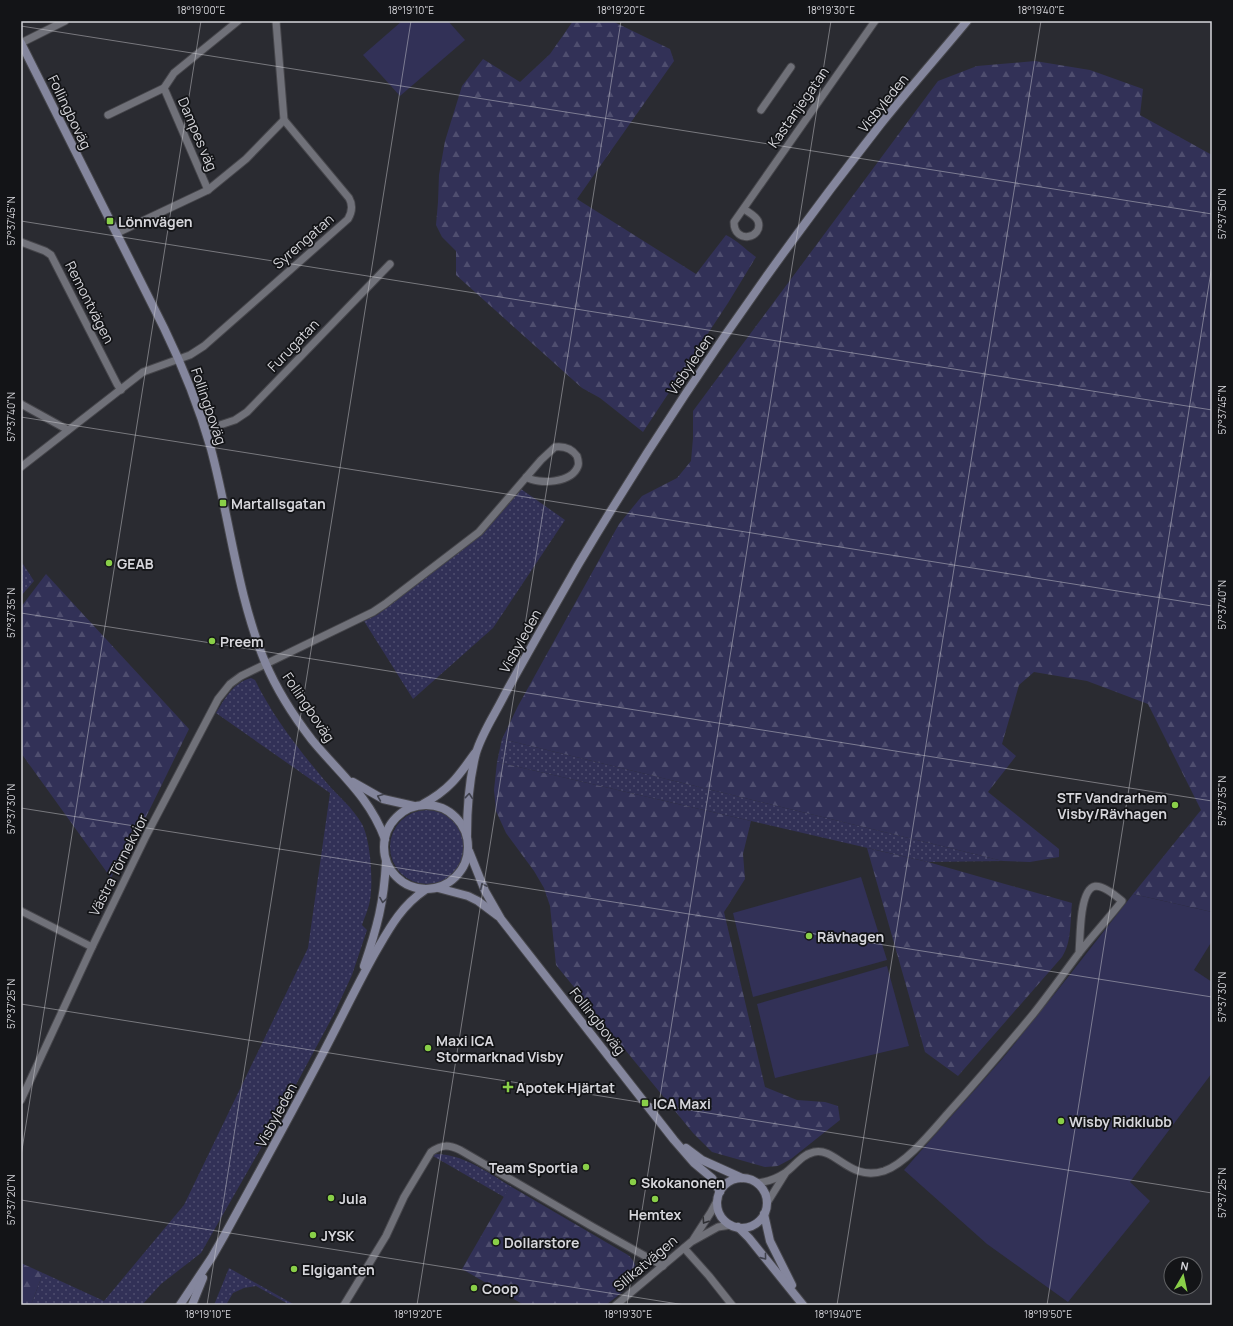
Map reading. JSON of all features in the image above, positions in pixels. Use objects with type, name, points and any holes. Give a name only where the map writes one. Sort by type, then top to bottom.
[{"type":"main road","name":"Visbyleden","points":[[467,835],[468,795],[477,751],[487,728],[533,642],[616,501],[694,379],[761,284],[881,124],[967,21]]},
{"type":"main road","name":"Follingboväg","points":[[21,43],[179,358],[196,402],[216,468],[245,603],[266,664],[304,729],[349,780],[372,810],[385,839]]},
{"type":"main road","name":"Visbyleden","points":[[418,806],[438,796],[451,785],[477,751]]},
{"type":"main road","name":"Follingboväg","points":[[349,780],[383,798],[418,806]]},
{"type":"main road","points":[[418,806],[439,806],[450,812],[459,819],[467,835],[469,851],[461,872],[448,884],[438,888],[425,890],[410,886],[401,881],[394,874],[386,861],[384,850],[388,829],[400,813],[418,806]]},
{"type":"main road","name":"Follingboväg","points":[[469,851],[486,891],[501,919],[674,1140],[694,1163],[712,1178],[719,1195]]},
{"type":"main road","name":"Visbyleden","points":[[358,983],[381,913],[386,861]]},
{"type":"main road","name":"Follingboväg","points":[[438,888],[460,893],[478,901],[501,919]]},
{"type":"main road","name":"Visbyleden","points":[[180,1305],[212,1257],[296,1106],[358,983],[401,911],[414,897],[425,890]]},
{"type":"main road","name":"Follingboväg","points":[[674,1140],[702,1160],[742,1178]]},
{"type":"main road","points":[[735,1226],[752,1226],[760,1220],[764,1214],[767,1203],[765,1193],[757,1183],[750,1179],[742,1178],[728,1182],[719,1195],[719,1213],[725,1221],[735,1226],[749,1238],[801,1303]]},
{"type":"main road","points":[[764,1214],[770,1240],[801,1303]]},
{"type":"main road","name":"Visbyleden","points":[[192,1305],[212,1257]]},
{"type":"street","points":[[21,43],[64,21]]},
{"type":"street","points":[[108,115],[164,88],[174,73],[238,21]]},
{"type":"street","points":[[117,234],[208,190],[246,160],[284,120],[276,21]]},
{"type":"street","name":"Kastanjegatan","points":[[744,209],[875,21]]},
{"type":"street","points":[[761,110],[791,67]]},
{"type":"street","name":"Dampes väg","points":[[164,88],[208,190]]},
{"type":"street","name":"Syrengatan","points":[[179,358],[190,355],[204,346],[343,224],[350,216],[352,205],[349,198],[284,120]]},
{"type":"street","name":"Remontvägen","points":[[21,242],[45,250],[51,255],[116,384],[121,390]]},
{"type":"street","name":"Furugatan","points":[[205,430],[235,420],[247,412],[390,264]]},
{"type":"street","points":[[21,467],[143,372],[179,358]]},
{"type":"street","points":[[21,404],[68,430]]},
{"type":"street","points":[[266,664],[373,612],[385,604],[479,532],[526,477],[555,447],[570,449],[577,456],[578,466],[567,478],[533,481],[526,477]]},
{"type":"street","name":"Västra Törnekvior","points":[[21,1100],[92,947],[146,836],[218,699],[226,688],[236,680],[266,664]]},
{"type":"street","points":[[767,1203],[786,1173],[804,1156],[815,1152],[822,1152],[851,1168],[864,1173],[878,1172],[895,1166],[923,1141],[1034,1014],[1079,953],[1122,902],[1113,893],[1097,886],[1088,890],[1085,896],[1080,925],[1079,953]]},
{"type":"street","points":[[21,911],[92,947]]},
{"type":"street","points":[[344,1305],[386,1236],[404,1197],[431,1152],[437,1147],[444,1145],[460,1150],[593,1228],[663,1266]]},
{"type":"street","points":[[757,1183],[774,1179],[786,1173]]},
{"type":"street","points":[[691,1242],[711,1212],[719,1195]]},
{"type":"street","points":[[691,1242],[718,1227],[735,1226]]},
{"type":"street","name":"Silikatvägen","points":[[616,1305],[691,1242]]},
{"type":"street","points":[[684,1248],[732,1305]]},
{"type":"green space","points":[[402,21],[448,21],[465,40],[400,96],[363,55]]},
{"type":"green space","points":[[573,21],[612,21],[670,49],[674,61],[577,199],[696,274],[726,235],[756,257],[728,303],[643,432],[600,398],[582,388],[456,275],[456,251],[442,237],[436,225],[439,175],[445,141],[462,86],[483,59],[520,82],[550,54]]},
{"type":"green space","points":[[1035,61],[1090,70],[1143,89],[1140,115],[1212,155],[1212,912],[1133,894],[1201,810],[1148,704],[1087,681],[1034,672],[1019,685],[1002,744],[1016,756],[988,792],[1059,849],[1059,857],[1030,862],[1003,861],[502,739],[518,706],[619,524],[642,496],[677,478],[691,461],[693,411],[938,81],[977,66]]},
{"type":"green space","points":[[521,489],[565,520],[493,628],[413,699],[364,621],[377,615],[484,532]]},
{"type":"green space","points":[[21,561],[34,581],[21,596]]},
{"type":"green space","points":[[46,574],[189,729],[146,817],[134,826],[111,878],[21,753],[21,607]]},
{"type":"green space","points":[[251,678],[255,680],[270,707],[297,746],[326,782],[354,813],[362,824],[365,832],[368,841],[371,864],[371,897],[362,925],[367,930],[352,975],[334,1014],[277,1120],[201,1253],[161,1284],[142,1305],[31,1305],[43,1273],[104,1301],[184,1205],[308,948],[330,793],[216,713],[234,687]]},
{"type":"green space","points":[[502,739],[1003,861],[928,862],[497,762]]},
{"type":"green space","points":[[497,762],[751,821],[743,854],[745,879],[724,912],[765,1087],[797,1100],[825,1102],[838,1106],[840,1120],[791,1159],[778,1166],[765,1167],[712,1152],[693,1133],[556,965],[550,906],[544,888],[534,871],[506,833],[496,811],[494,790]]},
{"type":"green space","points":[[427,810],[441,813],[453,821],[461,833],[464,847],[461,861],[453,873],[441,881],[427,884],[413,881],[401,873],[393,861],[390,847],[393,833],[401,821],[413,813]]},
{"type":"green space","points":[[867,848],[928,862],[1072,903],[1068,945],[1062,957],[958,1076],[925,1052]]},
{"type":"green space","name":"Rävhagen","points":[[861,877],[887,960],[753,997],[733,913]]},
{"type":"green space","name":"Wisby Ridklubb","points":[[1133,894],[1212,912],[1212,941],[1194,970],[1212,982],[1212,1073],[1130,1182],[1150,1201],[1068,1302],[987,1244],[904,1170],[1003,1058]]},
{"type":"green space","points":[[887,966],[909,1046],[775,1078],[757,1004]]},
{"type":"green space","points":[[435,1154],[465,1160],[510,1186],[504,1197],[433,1156]]},
{"type":"green space","points":[[510,1186],[628,1255],[634,1262],[636,1269],[635,1276],[631,1283],[606,1305],[524,1305],[462,1269]]},
{"type":"green space","points":[[21,1263],[43,1273],[31,1305],[21,1305]]},
{"type":"green space","points":[[229,1268],[295,1305],[290,1305],[256,1286],[244,1288],[233,1293],[226,1305],[214,1305]]},
{"type":"place","name":"Lönnvägen","points":[[110,221]]},
{"type":"place","name":"Martallsgatan","points":[[223,503]]},
{"type":"place","name":"GEAB","points":[[109,563]]},
{"type":"place","name":"Preem","points":[[212,641]]},
{"type":"place","name":"STF Vandrarhem Visby/Rävhagen","points":[[1175,805]]},
{"type":"place","name":"Rävhagen","points":[[809,936]]},
{"type":"place","name":"Maxi ICA Stormarknad Visby","points":[[428,1048]]},
{"type":"place","name":"Apotek Hjärtat","points":[[508,1087]]},
{"type":"place","name":"ICA Maxi","points":[[645,1103]]},
{"type":"place","name":"Wisby Ridklubb","points":[[1061,1121]]},
{"type":"place","name":"Team Sportia","points":[[586,1167]]},
{"type":"place","name":"Skokanonen","points":[[633,1182]]},
{"type":"place","name":"Jula","points":[[331,1198]]},
{"type":"place","name":"Hemtex","points":[[655,1199]]},
{"type":"place","name":"JYSK","points":[[313,1235]]},
{"type":"place","name":"Dollarstore","points":[[496,1242]]},
{"type":"place","name":"Elgiganten","points":[[294,1269]]},
{"type":"place","name":"Coop","points":[[474,1288]]}]
